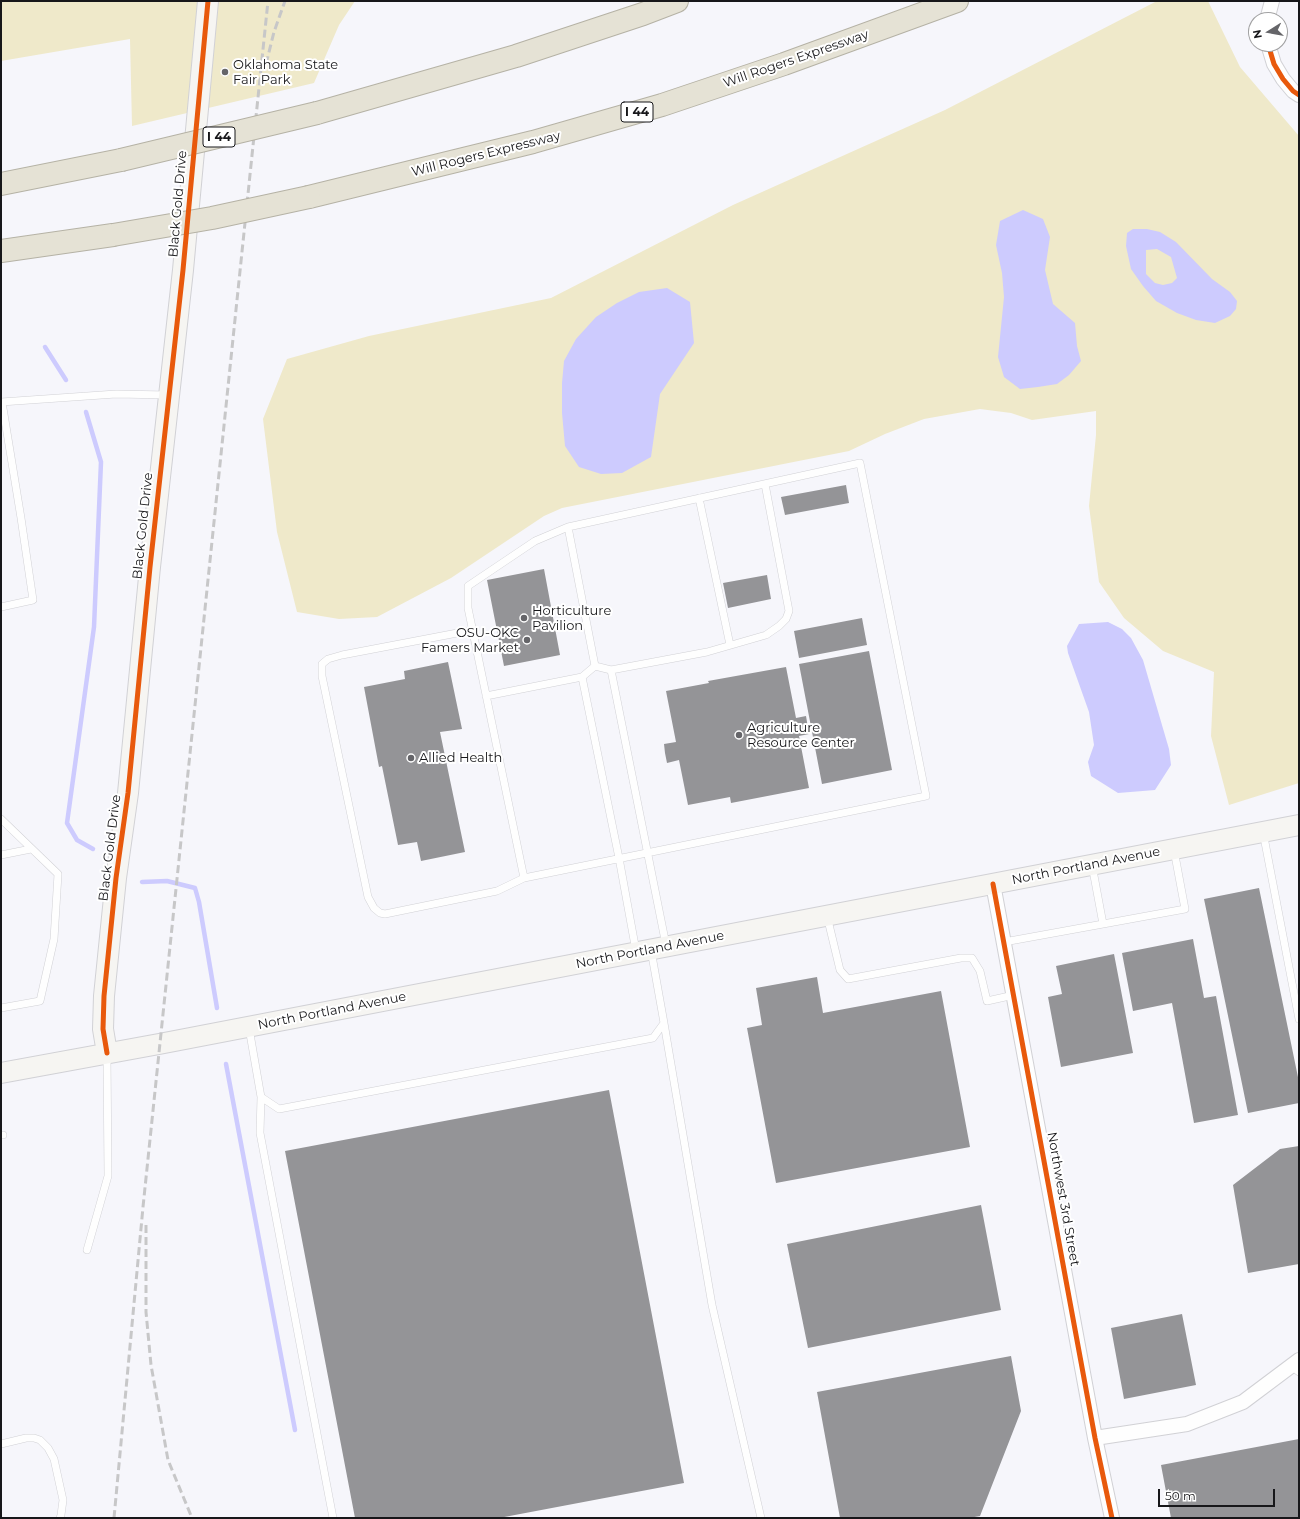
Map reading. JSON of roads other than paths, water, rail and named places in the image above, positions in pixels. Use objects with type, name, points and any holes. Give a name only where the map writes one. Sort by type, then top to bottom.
[{"type":"highway","name":"I 44","points":[[1,184],[121,160],[317,113],[516,56],[643,14],[677,1]]},
{"type":"highway","name":"Will Rogers Expressway","points":[[1,251],[113,235],[212,218],[309,197],[533,142],[662,105],[784,64],[957,1]]},
{"type":"main road","name":"Black Gold Drive","points":[[107,1053],[103,1029],[104,996],[116,878],[128,793],[168,395],[183,270],[208,1]]},
{"type":"main road","name":"North Portland Avenue","points":[[1,1073],[249,1027],[1299,825]]},
{"type":"street","points":[[1270,12],[1272,1]]},
{"type":"street","points":[[1270,52],[1274,64],[1283,79],[1299,95]]},
{"type":"street","name":"Northwest 3rd Street","points":[[993,884],[1095,1438],[1112,1518]]},
{"type":"street","points":[[1095,1438],[1187,1424],[1243,1402],[1296,1366]]},
{"type":"lane","points":[[1,607],[33,600],[21,518],[1,402],[116,394],[168,395]]},
{"type":"lane","points":[[473,630],[342,655],[328,659],[322,664],[322,676],[368,897],[374,908],[380,913],[385,914],[497,890],[524,878],[926,796],[860,463],[568,527],[535,541],[468,586],[468,608],[473,630],[524,878]]},
{"type":"lane","points":[[595,666],[611,670],[707,652],[766,635],[786,620],[789,611],[765,484]]},
{"type":"lane","points":[[699,498],[730,645]]},
{"type":"lane","points":[[568,527],[595,666]]},
{"type":"lane","points":[[486,696],[582,677],[595,666]]},
{"type":"lane","points":[[611,670],[648,852],[651,950],[712,1305],[761,1518]]},
{"type":"lane","points":[[582,677],[619,858],[651,950]]},
{"type":"lane","points":[[1,819],[58,874],[54,939],[40,1001],[1,1008]]},
{"type":"lane","points":[[1263,832],[1299,1019]]},
{"type":"lane","points":[[1,855],[31,849]]},
{"type":"lane","points":[[1004,942],[1185,909],[1174,849]]},
{"type":"lane","points":[[1092,865],[1103,924]]},
{"type":"lane","points":[[826,916],[840,970],[848,979],[961,958],[972,958],[980,971],[987,1001],[1014,995]]},
{"type":"lane","points":[[261,1097],[279,1109],[653,1038],[664,1023]]},
{"type":"lane","points":[[249,1027],[261,1097],[260,1133],[334,1518]]},
{"type":"lane","points":[[87,1250],[108,1176],[107,1053]]},
{"type":"lane","points":[[1,1444],[26,1438],[34,1438],[40,1440],[48,1448],[54,1459],[62,1500],[60,1518]]},
{"type":"water","points":[[1023,210],[1043,219],[1050,237],[1045,270],[1053,304],[1075,323],[1077,346],[1081,361],[1069,375],[1057,384],[1020,389],[1004,377],[998,357],[1004,297],[1002,273],[996,245],[1000,221]]},
{"type":"water","points":[[1133,229],[1147,229],[1160,232],[1176,242],[1212,279],[1230,292],[1237,301],[1236,309],[1230,316],[1215,323],[1196,320],[1177,313],[1156,301],[1131,269],[1126,246],[1127,233]],"holes":[[[1157,249],[1171,257],[1177,278],[1172,283],[1163,285],[1155,283],[1146,274],[1146,250]]]},
{"type":"water","points":[[667,288],[690,302],[694,343],[660,394],[651,457],[622,473],[601,474],[579,467],[565,446],[562,413],[564,361],[576,339],[596,317],[617,303],[639,292]]},
{"type":"water","points":[[1108,622],[1122,629],[1131,638],[1143,660],[1169,749],[1171,765],[1155,790],[1118,793],[1091,776],[1088,762],[1094,745],[1089,712],[1068,653],[1067,646],[1079,624]]},
{"type":"waterway","points":[[45,347],[66,380]]},
{"type":"waterway","points":[[86,412],[101,462],[94,627],[67,823],[77,840],[93,849]]},
{"type":"waterway","points":[[142,882],[167,881],[195,888],[199,902],[217,1008]]},
{"type":"waterway","points":[[226,1064],[295,1430]]},
{"type":"railway","points":[[114,1518],[143,1207],[268,1]]},
{"type":"railway","points":[[266,64],[274,32],[285,1]]},
{"type":"railway","points":[[146,1225],[146,1312],[151,1365],[168,1460],[192,1518]]},
{"type":"place","name":"Oklahoma State Fair Park","points":[[225,72]]},
{"type":"place","name":"Horticulture Pavilion","points":[[524,618]]},
{"type":"place","name":"OSU-OKC Famers Market","points":[[527,640]]},
{"type":"place","name":"Agriculture Resource Center","points":[[739,735]]},
{"type":"place","name":"Allied Health","points":[[411,758]]}]
